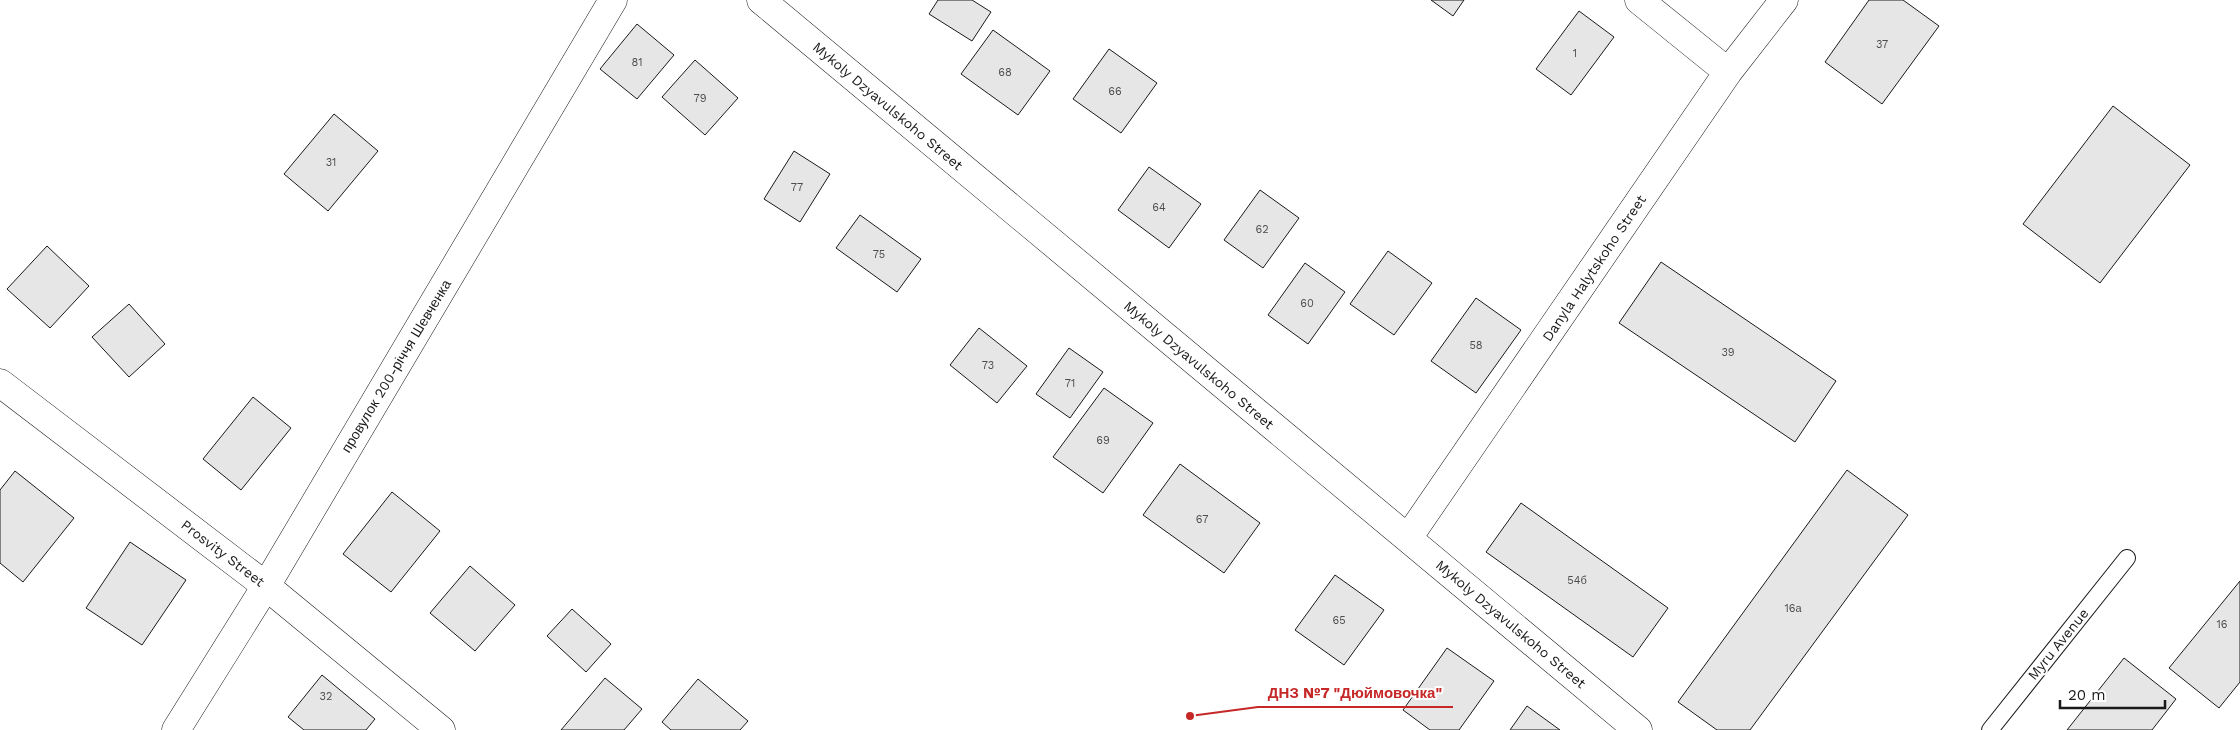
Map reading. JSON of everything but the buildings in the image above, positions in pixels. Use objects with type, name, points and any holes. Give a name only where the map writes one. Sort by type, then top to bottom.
[{"type":"street","name":"провулок 200-річчя Шевченка","points":[[176,730],[266,586],[613,0]]},
{"type":"street","name":"Mykoly Dzyavulskoho Street","points":[[761,0],[1638,730]]},
{"type":"street","points":[[1639,0],[1728,72]]},
{"type":"street","name":"Danyla Halytskoho Street","points":[[1408,538],[1728,72],[1784,0]]},
{"type":"street","name":"Prosvity Street","points":[[0,383],[266,586],[441,730]]},
{"type":"lane","name":"Myru Avenue","points":[[1990,730],[2127,558]]},
{"type":"place","name":"ДНЗ №7 \"Дюймовочка\"","points":[[1190,716]]}]
